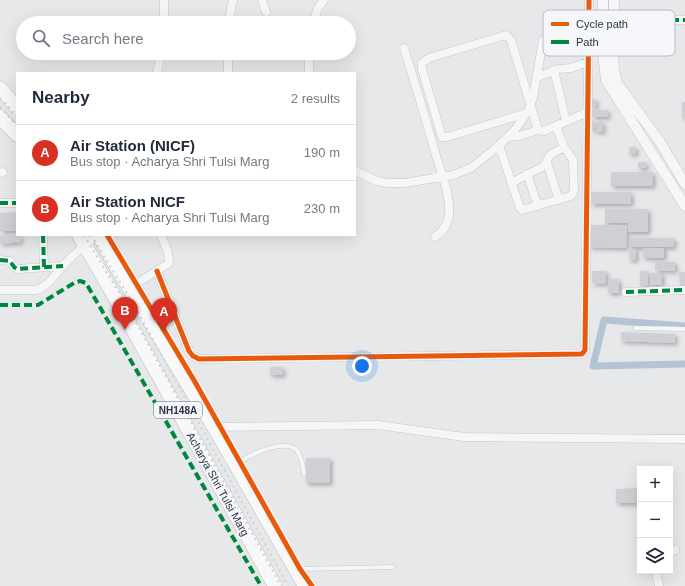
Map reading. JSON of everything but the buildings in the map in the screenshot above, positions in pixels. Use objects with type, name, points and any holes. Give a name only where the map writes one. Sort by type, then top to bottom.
[{"type":"highway","points":[[0,88],[16,107]]},
{"type":"highway","points":[[0,117],[16,134]]},
{"type":"highway","name":"NH148A","points":[[99,236],[214,427],[305,586]]},
{"type":"highway","name":"Acharya Shri Tulsi Marg","points":[[82,240],[275,586]]},
{"type":"street","points":[[164,0],[164,16]]},
{"type":"street","points":[[230,16],[233,0]]},
{"type":"street","points":[[262,0],[266,12]]},
{"type":"street","points":[[589,0],[589,10]]},
{"type":"street","points":[[614,0],[614,10]]},
{"type":"street","points":[[315,16],[321,1]]},
{"type":"street","points":[[529,109],[447,137],[442,137],[422,64],[429,58],[506,34],[511,40],[529,109],[538,130]]},
{"type":"street","points":[[356,171],[388,183],[405,183],[453,175],[471,168],[508,137],[519,125],[529,109],[543,40]]},
{"type":"street","points":[[404,48],[443,176],[448,204],[449,215],[445,227],[439,235],[435,237]]},
{"type":"street","points":[[157,271],[189,351],[193,356],[199,359],[582,354],[585,350],[588,56]]},
{"type":"street","points":[[603,56],[606,80],[685,206]]},
{"type":"street","points":[[613,56],[617,83],[660,142],[685,184]]},
{"type":"street","points":[[157,72],[160,60]]},
{"type":"street","points":[[228,60],[228,72]]},
{"type":"street","points":[[309,60],[309,72]]},
{"type":"street","points":[[536,77],[554,70],[571,68],[588,62]]},
{"type":"street","points":[[554,70],[566,121]]},
{"type":"street","points":[[508,137],[519,136],[538,130],[544,131],[588,112]]},
{"type":"street","points":[[499,145],[520,208],[525,210],[572,196],[574,191],[573,160],[564,147],[556,126]]},
{"type":"street","points":[[511,183],[544,166],[550,155],[564,147]]},
{"type":"street","points":[[547,163],[559,200]]},
{"type":"street","points":[[527,174],[538,206]]},
{"type":"street","points":[[0,203],[16,203]]},
{"type":"street","points":[[43,236],[44,267]]},
{"type":"street","points":[[0,290],[36,290],[42,288],[50,282],[82,240],[95,236]]},
{"type":"street","points":[[130,288],[169,263],[170,258],[161,236]]},
{"type":"street","points":[[0,260],[10,261],[17,269],[63,266]]},
{"type":"street","points":[[626,292],[685,290]]},
{"type":"street","points":[[214,427],[378,425],[473,437],[685,439]]},
{"type":"street","points":[[657,574],[659,586]]},
{"type":"lane","points":[[635,328],[685,329]]},
{"type":"lane","points":[[235,465],[267,448],[279,446],[290,447],[298,452],[301,457],[304,474]]},
{"type":"lane","points":[[295,570],[393,567]]},
{"type":"waterway","points":[[685,326],[604,320],[593,366],[685,364]]},
{"type":"railway","points":[[0,98],[16,115]]},
{"type":"railway","points":[[0,107],[16,125]]},
{"type":"railway","points":[[85,236],[128,308],[281,586]]},
{"type":"railway","points":[[92,236],[134,305],[288,586]]},
{"type":"marked path","points":[[675,20],[685,20]]},
{"type":"marked path","points":[[0,203],[16,203]]},
{"type":"marked path","points":[[43,236],[44,267]]},
{"type":"marked path","points":[[0,260],[10,261],[17,269],[63,266]]},
{"type":"marked path","points":[[0,305],[38,305],[74,283],[80,281],[86,283],[261,586]]},
{"type":"marked path","points":[[626,292],[685,290]]},
{"type":"cycle path","points":[[589,0],[589,10]]},
{"type":"cycle path","points":[[157,271],[189,351],[193,356],[199,359],[582,354],[585,350],[588,56]]},
{"type":"cycle path","points":[[108,236],[195,382],[300,569],[312,586]]},
{"type":"place","name":"Air Station NICF","points":[[125,330]]},
{"type":"place","name":"Air Station (NICF)","points":[[164,331]]}]
